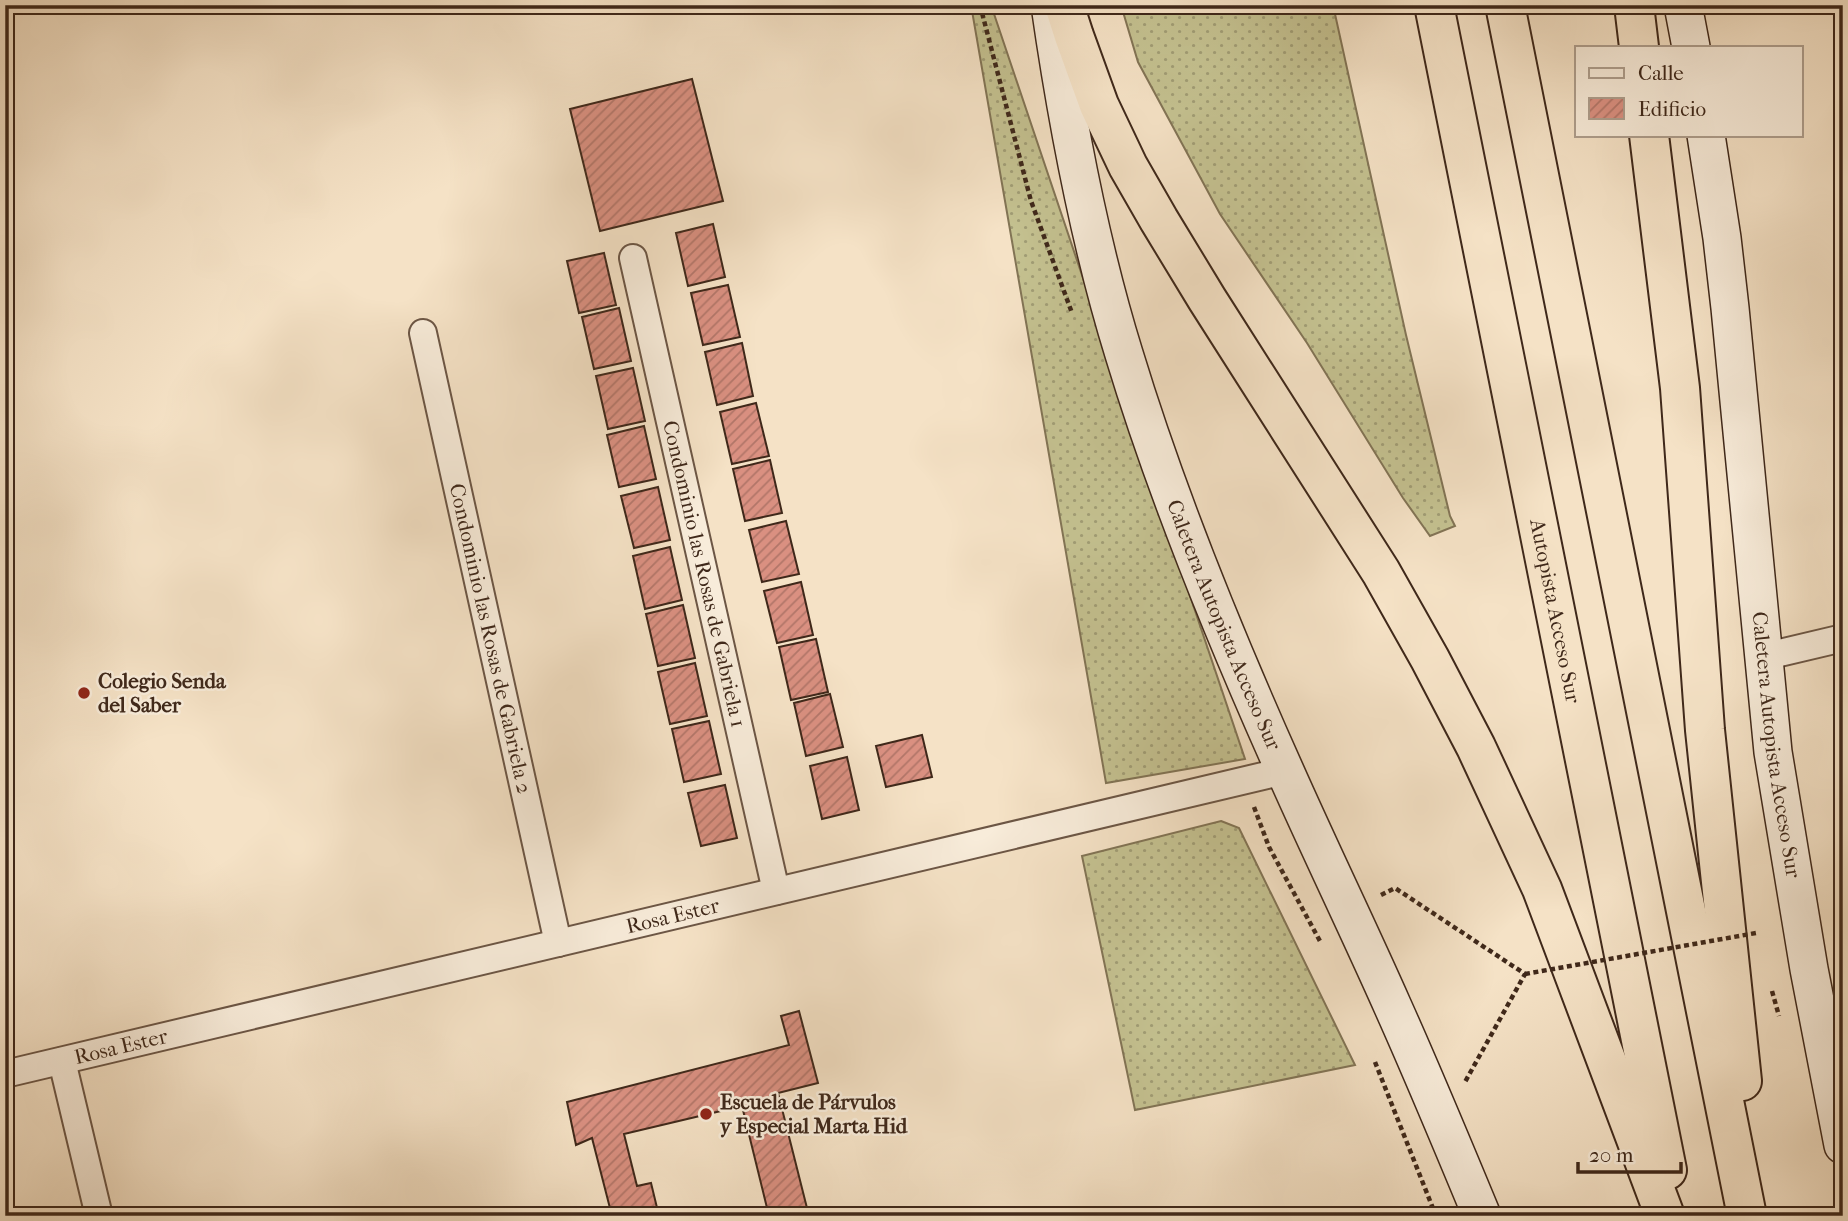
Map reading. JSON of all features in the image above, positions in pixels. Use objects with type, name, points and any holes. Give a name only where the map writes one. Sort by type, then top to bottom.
[{"type":"highway","points":[[1064,5],[1099,104],[1128,166],[1207,299],[1381,572],[1476,747],[1542,889],[1665,1216]]},
{"type":"highway","name":"Autopista Acceso Sur","points":[[1434,5],[1676,1216]]},
{"type":"highway","points":[[1505,5],[1747,1216]]},
{"type":"highway","points":[[1634,5],[1639,46]]},
{"type":"highway","points":[[1649,136],[1680,388],[1705,730],[1754,1216]]},
{"type":"main road","name":"Caletera Autopista Acceso Sur","points":[[1051,5],[1062,81],[1099,263],[1123,353],[1152,440],[1221,622],[1284,771],[1404,1030],[1482,1216]]},
{"type":"main road","points":[[1683,5],[1690,46]]},
{"type":"main road","name":"Caletera Autopista Acceso Sur","points":[[1706,136],[1730,308],[1775,766],[1809,969],[1843,1145]]},
{"type":"street","name":"Condominio las Rosas de Gabriela 1","points":[[633,258],[776,891]]},
{"type":"street","name":"Condominio las Rosas de Gabriela 2","points":[[423,333],[558,943]]},
{"type":"street","points":[[1763,657],[1843,638]]},
{"type":"street","name":"Rosa Ester","points":[[5,1074],[1284,771]]},
{"type":"street","name":"Rosa Ester","points":[[62,1061],[92,1214]]},
{"type":"path","points":[[1395,888],[1525,974],[1756,933]]},
{"type":"path","points":[[1461,1089],[1525,974]]},
{"type":"shaded area","points":[[971,5],[991,5],[1245,759],[1106,783]]},
{"type":"shaded area","points":[[1121,5],[1333,5],[1406,335],[1450,516],[1455,526],[1430,536],[1403,498],[1307,343],[1220,214],[1138,62]]},
{"type":"shaded area","points":[[1221,821],[1239,828],[1355,1065],[1135,1110],[1082,856]]},
{"type":"building","points":[[692,79],[723,201],[600,231],[570,109]]},
{"type":"building","points":[[713,224],[725,277],[688,286],[676,233]]},
{"type":"building","points":[[604,253],[616,305],[579,313],[567,261]]},
{"type":"building","points":[[728,285],[740,337],[703,345],[691,293]]},
{"type":"building","points":[[619,308],[631,361],[594,369],[582,317]]},
{"type":"building","points":[[742,343],[753,396],[717,405],[705,352]]},
{"type":"building","points":[[633,368],[645,421],[608,429],[596,376]]},
{"type":"building","points":[[756,403],[769,456],[732,464],[720,412]]},
{"type":"building","points":[[644,426],[656,479],[619,487],[607,435]]},
{"type":"building","points":[[770,460],[782,513],[745,521],[733,469]]},
{"type":"building","points":[[658,487],[670,540],[634,548],[621,496]]},
{"type":"building","points":[[786,521],[799,574],[762,582],[749,530]]},
{"type":"building","points":[[670,547],[682,600],[645,609],[633,556]]},
{"type":"building","points":[[801,582],[813,635],[777,643],[764,591]]},
{"type":"building","points":[[683,605],[695,658],[658,666],[646,614]]},
{"type":"building","points":[[816,639],[828,692],[791,700],[779,647]]},
{"type":"building","points":[[695,663],[707,716],[670,724],[658,672]]},
{"type":"building","points":[[830,694],[843,747],[806,756],[794,703]]},
{"type":"building","points":[[709,721],[721,774],[684,782],[672,729]]},
{"type":"building","points":[[922,735],[932,777],[886,787],[876,746]]},
{"type":"building","points":[[847,757],[859,810],[822,819],[810,766]]},
{"type":"building","points":[[725,785],[737,838],[701,846],[688,793]]},
{"type":"building","points":[[799,1011],[818,1083],[778,1093],[809,1216],[769,1216],[742,1106],[624,1134],[637,1186],[651,1183],[659,1216],[612,1216],[592,1138],[576,1145],[567,1102],[789,1045],[781,1016]]},
{"type":"place","name":"Colegio Senda del Saber","points":[[84,693]]},
{"type":"place","name":"Escuela de Párvulos y Especial Marta Hid","points":[[706,1114]]}]
